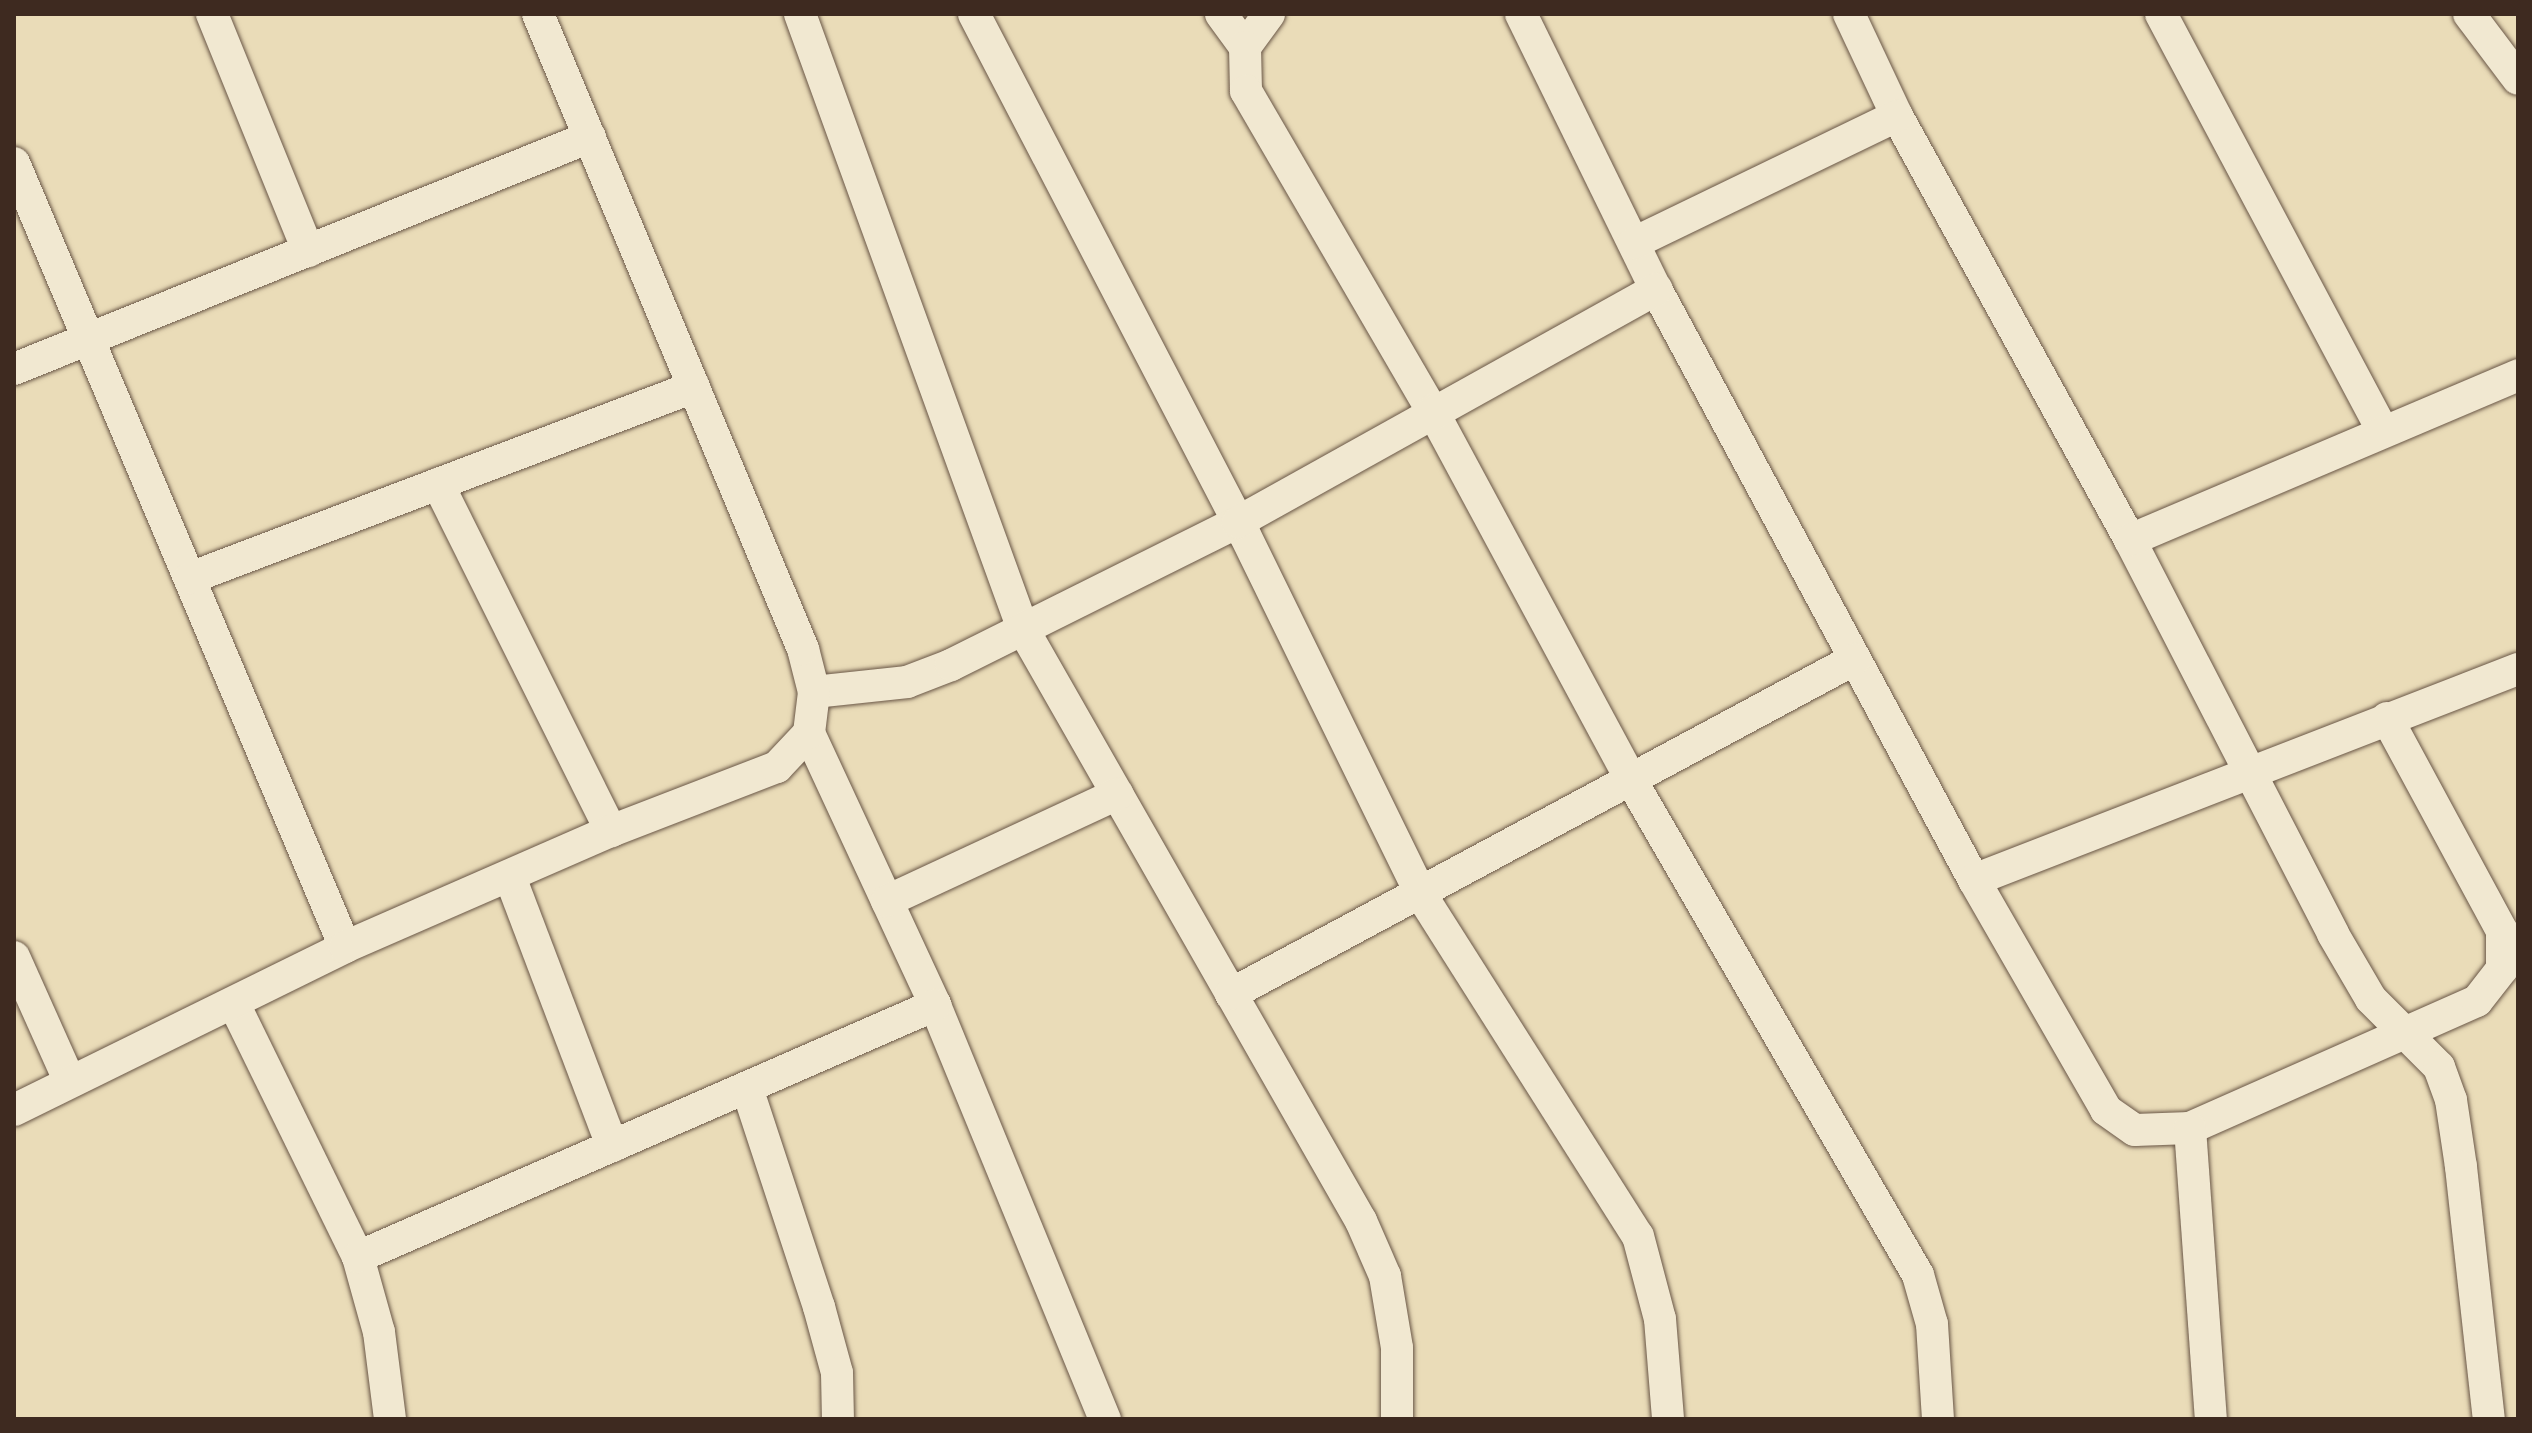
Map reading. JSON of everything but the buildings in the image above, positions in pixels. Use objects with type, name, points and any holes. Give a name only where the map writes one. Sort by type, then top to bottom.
[{"type":"street","points":[[212,14],[308,251]]},
{"type":"street","points":[[538,14],[803,649],[814,692],[809,733],[935,1005],[1105,1419]]},
{"type":"street","points":[[800,14],[1023,629],[1361,1221],[1385,1276],[1397,1348],[1397,1419]]},
{"type":"street","points":[[974,14],[1238,522],[1420,893],[1638,1236],[1660,1319],[1668,1419]]},
{"type":"street","points":[[1221,14],[1245,47],[1246,91],[1432,410],[1631,780],[1918,1275],[1932,1324],[1938,1419]]},
{"type":"street","points":[[1245,47],[1269,14]]},
{"type":"street","points":[[1521,14],[1656,289],[1974,880],[2106,1110],[2135,1130],[2190,1128],[2477,1001],[2502,969],[2502,931],[2387,718]]},
{"type":"street","points":[[1849,14],[1897,116],[2130,540],[2371,999],[2408,1030],[2439,1067],[2451,1100],[2489,1419]]},
{"type":"street","points":[[2161,14],[2383,432]]},
{"type":"street","points":[[2469,14],[2518,79]]},
{"type":"street","points":[[1634,243],[1897,116]]},
{"type":"street","points":[[14,369],[590,137]]},
{"type":"street","points":[[14,163],[345,947]]},
{"type":"street","points":[[814,692],[907,682],[1023,629],[1238,522],[1432,410],[1656,289]]},
{"type":"street","points":[[2130,540],[2518,375]]},
{"type":"street","points":[[190,578],[694,387]]},
{"type":"street","points":[[438,484],[611,831]]},
{"type":"street","points":[[1231,994],[1855,659]]},
{"type":"street","points":[[1974,880],[2518,669]]},
{"type":"street","points":[[14,1110],[68,1078],[235,1006],[345,947],[611,831],[777,767],[809,733]]},
{"type":"street","points":[[887,901],[1117,794]]},
{"type":"street","points":[[510,877],[612,1146]]},
{"type":"street","points":[[14,957],[68,1078]]},
{"type":"street","points":[[358,1257],[935,1005]]},
{"type":"street","points":[[235,1006],[358,1257],[379,1332],[390,1419]]},
{"type":"street","points":[[747,1088],[830,1347],[838,1419]]},
{"type":"street","points":[[2190,1128],[2211,1419]]}]
